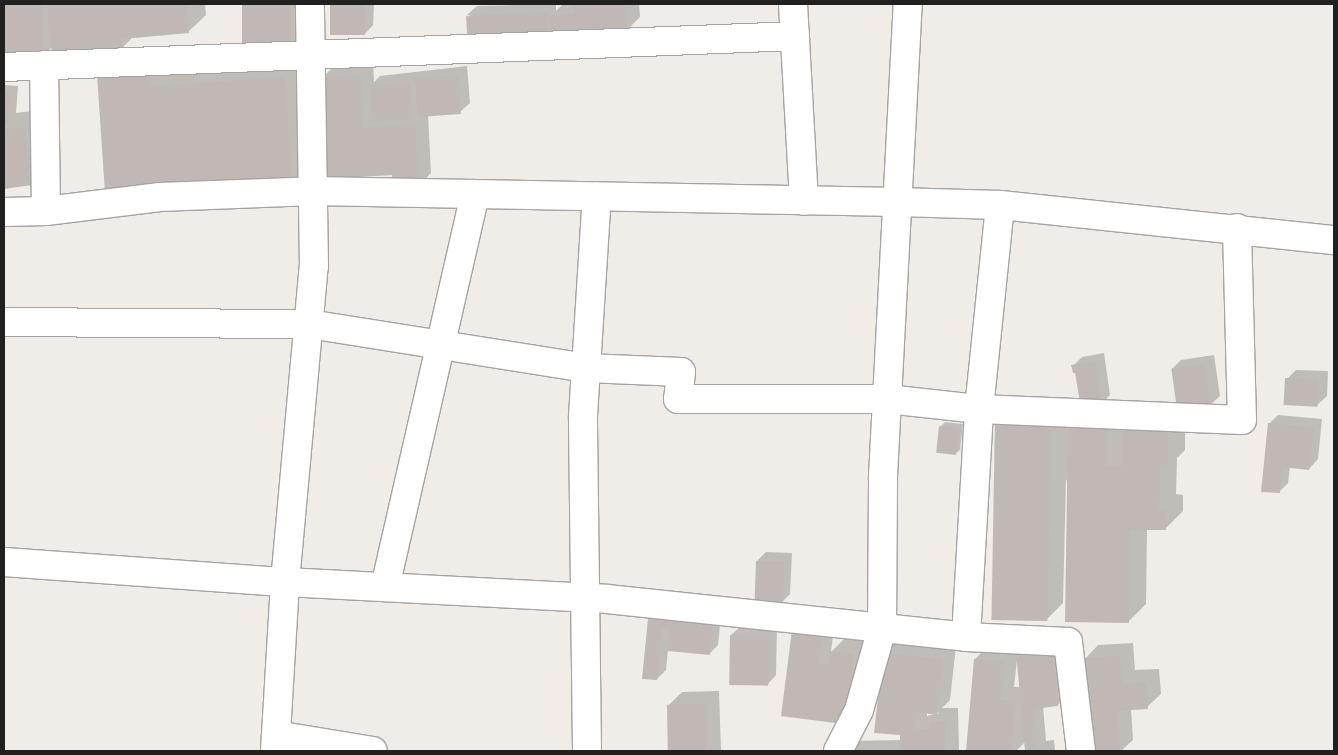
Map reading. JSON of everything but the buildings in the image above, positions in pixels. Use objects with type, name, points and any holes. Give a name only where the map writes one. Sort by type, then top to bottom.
[{"type":"street","points":[[310,4],[314,266],[285,582],[275,743],[373,751]]},
{"type":"street","points":[[793,4],[804,200]]},
{"type":"street","points":[[838,751],[859,710],[882,628],[887,399],[908,4]]},
{"type":"street","points":[[4,67],[795,36]]},
{"type":"street","points":[[44,65],[46,211]]},
{"type":"street","points":[[4,212],[46,211],[160,197],[313,191],[804,200],[1000,205],[1237,228],[1334,240]]},
{"type":"street","points":[[385,587],[475,194]]},
{"type":"street","points":[[587,751],[583,416],[596,196]]},
{"type":"street","points":[[966,637],[980,409],[1000,205]]},
{"type":"street","points":[[4,322],[308,324],[586,368],[681,372],[678,399],[887,399],[980,409],[1242,420],[1237,228]]},
{"type":"street","points":[[4,562],[285,582],[585,598],[966,637],[1068,642],[1081,751]]}]
